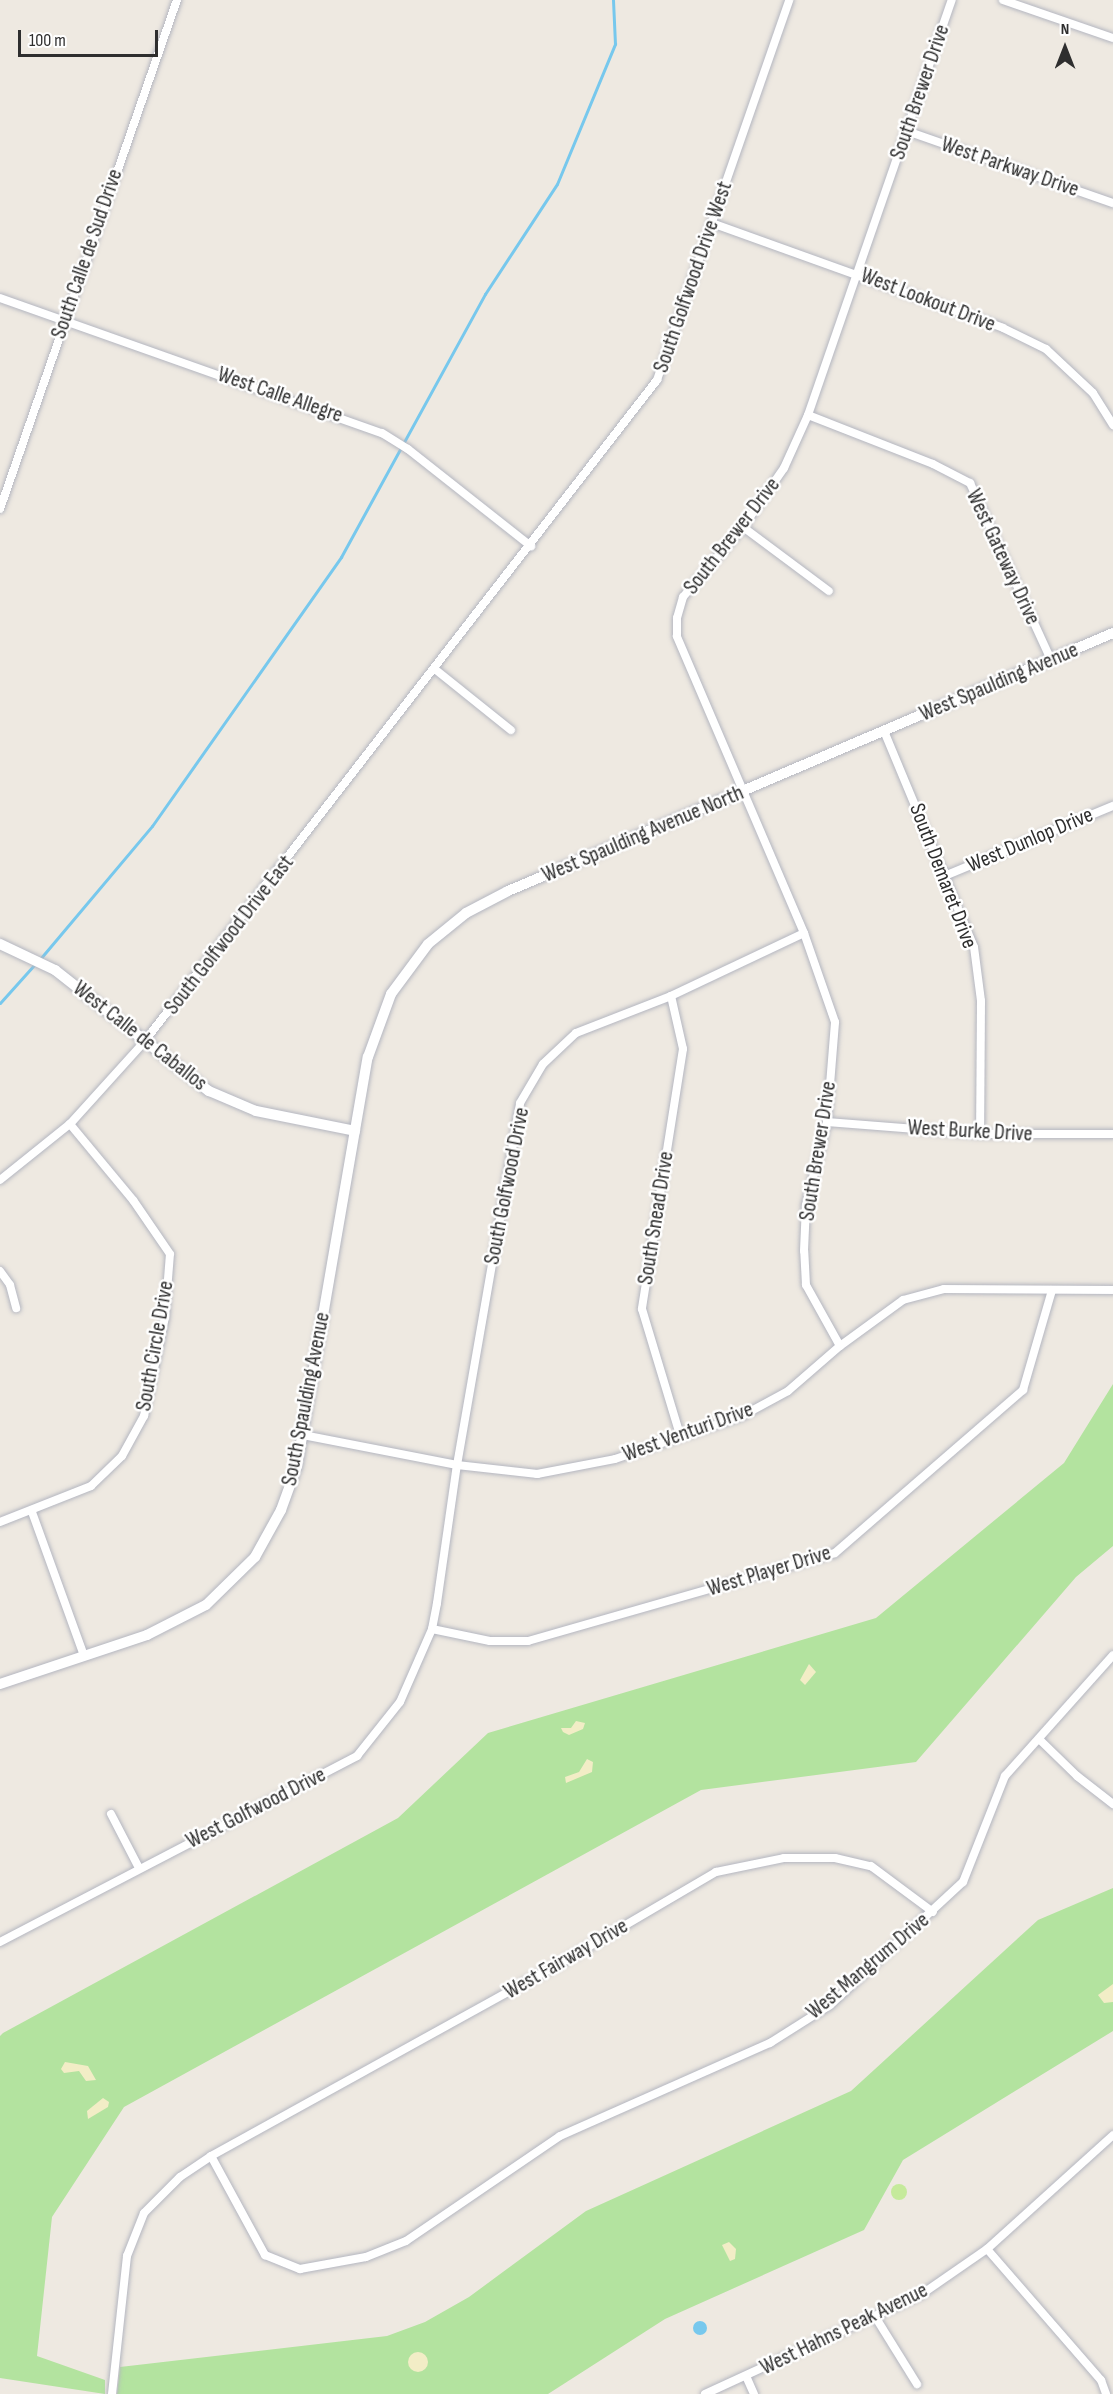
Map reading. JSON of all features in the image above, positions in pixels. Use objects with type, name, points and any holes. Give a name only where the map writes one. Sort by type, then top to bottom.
[{"type":"street","name":"South Calle de Sud Drive","points":[[0,509],[63,320],[177,0]]},
{"type":"street","name":"South Golfwood Drive West","points":[[436,670],[657,381],[789,0]]},
{"type":"street","name":"South Brewer Drive","points":[[840,1346],[806,1285],[804,1251],[806,1205],[827,1122],[835,1022],[804,933],[677,636],[676,618],[683,597],[743,527],[784,468],[808,414],[952,0]]},
{"type":"street","points":[[1003,0],[1113,38]]},
{"type":"street","name":"West Parkway Drive","points":[[907,131],[1113,203]]},
{"type":"street","name":"West Lookout Drive","points":[[712,223],[856,273],[1003,328],[1046,349],[1093,393],[1113,425]]},
{"type":"street","name":"West Calle Allegre","points":[[0,298],[337,414],[388,436],[531,546]]},
{"type":"street","name":"West Gateway Drive","points":[[808,414],[933,464],[970,483],[1051,660]]},
{"type":"street","points":[[743,527],[829,591]]},
{"type":"street","name":"West Spaulding Avenue","points":[[884,730],[1113,633]]},
{"type":"street","points":[[436,670],[511,730]]},
{"type":"street","name":"South Golfwood Drive East","points":[[0,1179],[70,1124],[144,1042],[436,670]]},
{"type":"street","name":"West Spaulding Avenue North","points":[[415,958],[452,923],[493,898],[884,730]]},
{"type":"street","name":"South Demaret Drive","points":[[884,730],[947,875],[974,947],[980,990],[980,1134]]},
{"type":"street","name":"West Dunlop Drive","points":[[947,875],[1113,806]]},
{"type":"street","name":"South Golfwood Drive","points":[[438,1603],[457,1465],[520,1102],[543,1064],[576,1033],[671,996],[804,933]]},
{"type":"street","name":"West Calle de Caballos","points":[[0,944],[56,970],[144,1042],[209,1091],[256,1111],[354,1131]]},
{"type":"street","name":"South Spaulding Avenue","points":[[0,1684],[147,1635],[206,1605],[255,1557],[281,1510],[297,1466],[354,1131],[375,1034],[391,994],[415,958]]},
{"type":"street","name":"South Snead Drive","points":[[671,996],[682,1049],[642,1309],[680,1435]]},
{"type":"street","name":"West Burke Drive","points":[[827,1122],[980,1134],[1113,1134]]},
{"type":"street","name":"South Circle Drive","points":[[0,1522],[32,1512],[91,1486],[122,1456],[144,1416],[165,1317],[170,1254],[133,1200],[70,1124]]},
{"type":"street","points":[[0,1271],[10,1285],[16,1308]]},
{"type":"street","name":"West Venturi Drive","points":[[303,1435],[457,1465],[537,1474],[615,1459],[680,1435],[742,1416],[788,1391],[840,1346],[903,1300],[944,1289],[1113,1290]]},
{"type":"street","name":"West Player Drive","points":[[432,1629],[490,1641],[528,1641],[835,1553],[1023,1390],[1052,1290]]},
{"type":"street","points":[[32,1512],[84,1656]]},
{"type":"street","name":"West Golfwood Drive","points":[[0,1942],[357,1756],[400,1702],[432,1629],[438,1603]]},
{"type":"street","name":"West Mangrum Drive","points":[[211,2156],[265,2255],[300,2269],[366,2257],[406,2241],[560,2136],[770,2043],[830,2005],[963,1882],[1005,1776],[1040,1740],[1113,1654]]},
{"type":"street","points":[[1040,1740],[1077,1776],[1113,1804]]},
{"type":"street","points":[[111,1814],[139,1868]]},
{"type":"street","name":"West Fairway Drive","points":[[112,2394],[128,2256],[144,2213],[180,2177],[211,2156],[554,1967],[716,1872],[784,1858],[835,1858],[872,1866],[933,1912]]},
{"type":"street","name":"West Hahns Peak Avenue","points":[[705,2394],[876,2318],[922,2294],[987,2249],[1113,2135]]},
{"type":"street","points":[[987,2249],[1101,2380],[1106,2394]]},
{"type":"street","points":[[876,2318],[917,2384]]},
{"type":"street","points":[[746,2376],[754,2394]]},
{"type":"green space","points":[[1113,1384],[1113,1546],[1076,1577],[916,1762],[701,1790],[124,2107],[52,2217],[37,2356],[105,2380],[105,2394],[0,2378],[0,2036],[3,2033],[398,1818],[488,1733],[876,1618],[1064,1463]]},
{"type":"green space","points":[[1113,1888],[1113,2031],[903,2160],[864,2230],[665,2319],[548,2394],[117,2394],[120,2367],[387,2336],[425,2322],[469,2297],[586,2211],[851,2091],[1038,1920]]},
{"type":"green space","points":[[899,2184],[907,2192],[899,2200],[891,2192]]},
{"type":"sand","points":[[809,1664],[816,1672],[805,1685],[800,1680]]},
{"type":"sand","points":[[576,1721],[585,1723],[583,1729],[569,1735],[563,1732],[561,1728],[571,1728]]},
{"type":"sand","points":[[587,1759],[593,1762],[592,1772],[566,1783],[565,1777],[579,1772]]},
{"type":"sand","points":[[1113,1984],[1113,2002],[1104,2003],[1098,1995]]},
{"type":"sand","points":[[65,2062],[88,2066],[96,2080],[86,2081],[79,2071],[64,2073],[61,2069]]},
{"type":"sand","points":[[103,2098],[109,2102],[108,2107],[88,2119],[87,2111]]},
{"type":"sand","points":[[729,2242],[736,2249],[735,2259],[730,2261],[722,2245]]},
{"type":"sand","points":[[418,2352],[425,2355],[428,2362],[425,2369],[418,2372],[411,2369],[408,2362],[411,2355]]},
{"type":"water","points":[[700,2321],[705,2323],[707,2328],[705,2333],[700,2335],[695,2333],[693,2328],[695,2323]]},
{"type":"waterway","points":[[40,959],[152,826],[341,557],[485,294],[557,184],[615,44],[613,0]]},
{"type":"waterway","points":[[0,1003],[35,964]]}]
